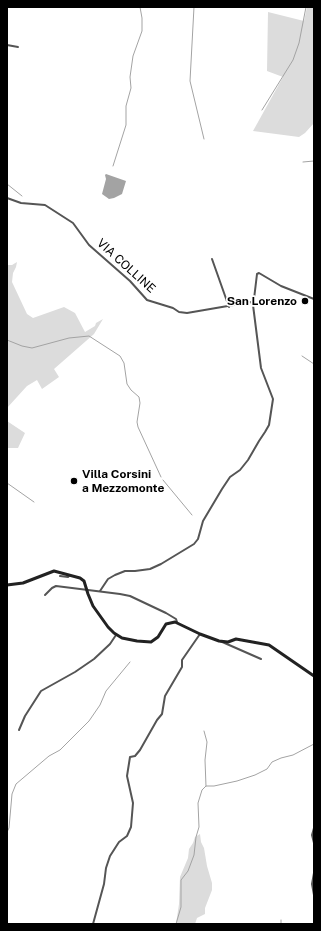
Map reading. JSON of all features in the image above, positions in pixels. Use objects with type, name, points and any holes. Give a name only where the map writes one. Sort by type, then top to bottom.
[{"type":"main road","points":[[7,585],[23,583],[51,571],[70,575],[83,580],[93,606],[108,627],[116,635],[129,640],[150,642],[158,637],[166,624],[177,622],[200,634],[219,641],[228,642],[239,639],[269,645],[314,676]]},
{"type":"street","points":[[7,45],[18,47]]},
{"type":"street","name":"VIA COLLINE","points":[[7,198],[21,203],[45,205],[73,223],[89,245],[130,281],[147,300],[173,308],[179,312],[187,313],[252,302]]},
{"type":"street","points":[[212,259],[229,307]]},
{"type":"street","points":[[100,591],[108,579],[115,575],[125,571],[135,572],[150,569],[194,544],[198,539],[203,521],[222,489],[230,477],[240,470],[248,460],[269,425],[273,399],[261,368],[252,302],[254,299],[257,274],[259,272],[281,286],[314,299]]},
{"type":"street","points":[[60,576],[68,578],[70,575]]},
{"type":"street","points":[[45,595],[55,586],[130,596],[166,613],[176,619],[177,622]]},
{"type":"street","points":[[93,924],[108,863],[115,847],[127,836],[131,827],[133,803],[127,776],[130,757],[135,756],[140,750],[162,714],[165,696],[182,667],[182,660],[200,634]]},
{"type":"street","points":[[19,730],[25,716],[41,691],[75,672],[94,659],[110,644],[116,635]]},
{"type":"street","points":[[219,641],[261,659]]},
{"type":"street","points":[[314,828],[312,835],[314,843]]},
{"type":"street","points":[[314,873],[312,884],[314,894]]},
{"type":"shaded area","points":[[307,7],[314,7],[314,123],[299,137],[253,131],[283,77],[267,71],[268,12],[304,21]]},
{"type":"shaded area","points":[[106,174],[126,181],[122,194],[109,199],[102,194]]},
{"type":"shaded area","points":[[17,262],[13,273],[12,282],[27,314],[33,318],[64,307],[75,313],[85,332],[103,319],[94,334],[54,369],[59,377],[42,389],[37,380],[27,386],[7,408],[7,265],[12,265]]},
{"type":"shaded area","points":[[7,421],[25,433],[18,448],[7,448]]},
{"type":"shaded area","points":[[200,834],[212,883],[212,890],[205,908],[205,914],[197,918],[195,924],[176,924],[179,904],[180,877],[188,858],[189,849],[195,837]]},
{"type":"waterway","points":[[113,166],[126,125],[126,106],[131,88],[130,77],[133,56],[142,31],[140,7]]},
{"type":"waterway","points":[[194,7],[190,81],[204,139]]},
{"type":"waterway","points":[[262,110],[293,60],[299,43],[306,7]]},
{"type":"waterway","points":[[303,162],[314,161]]},
{"type":"waterway","points":[[7,184],[22,196]]},
{"type":"waterway","points":[[7,340],[32,348],[69,338],[89,336],[120,356],[124,363],[127,384],[139,397],[138,427],[161,477]]},
{"type":"waterway","points":[[302,356],[314,364]]},
{"type":"waterway","points":[[163,480],[192,515]]},
{"type":"waterway","points":[[7,483],[34,502]]},
{"type":"waterway","points":[[7,832],[9,828],[12,794],[16,784],[49,756],[60,750],[89,721],[100,705],[106,691],[130,662]]},
{"type":"waterway","points":[[204,731],[207,742],[205,760],[206,786]]},
{"type":"waterway","points":[[176,924],[181,907],[181,880],[188,871],[194,855],[199,827],[198,803],[202,790],[206,786],[214,786],[237,781],[255,775],[267,769],[272,762],[293,755],[314,744]]},
{"type":"place","name":"San Lorenzo","points":[[305,301]]},
{"type":"place","name":"Villa Corsini a Mezzomonte","points":[[74,481]]}]
